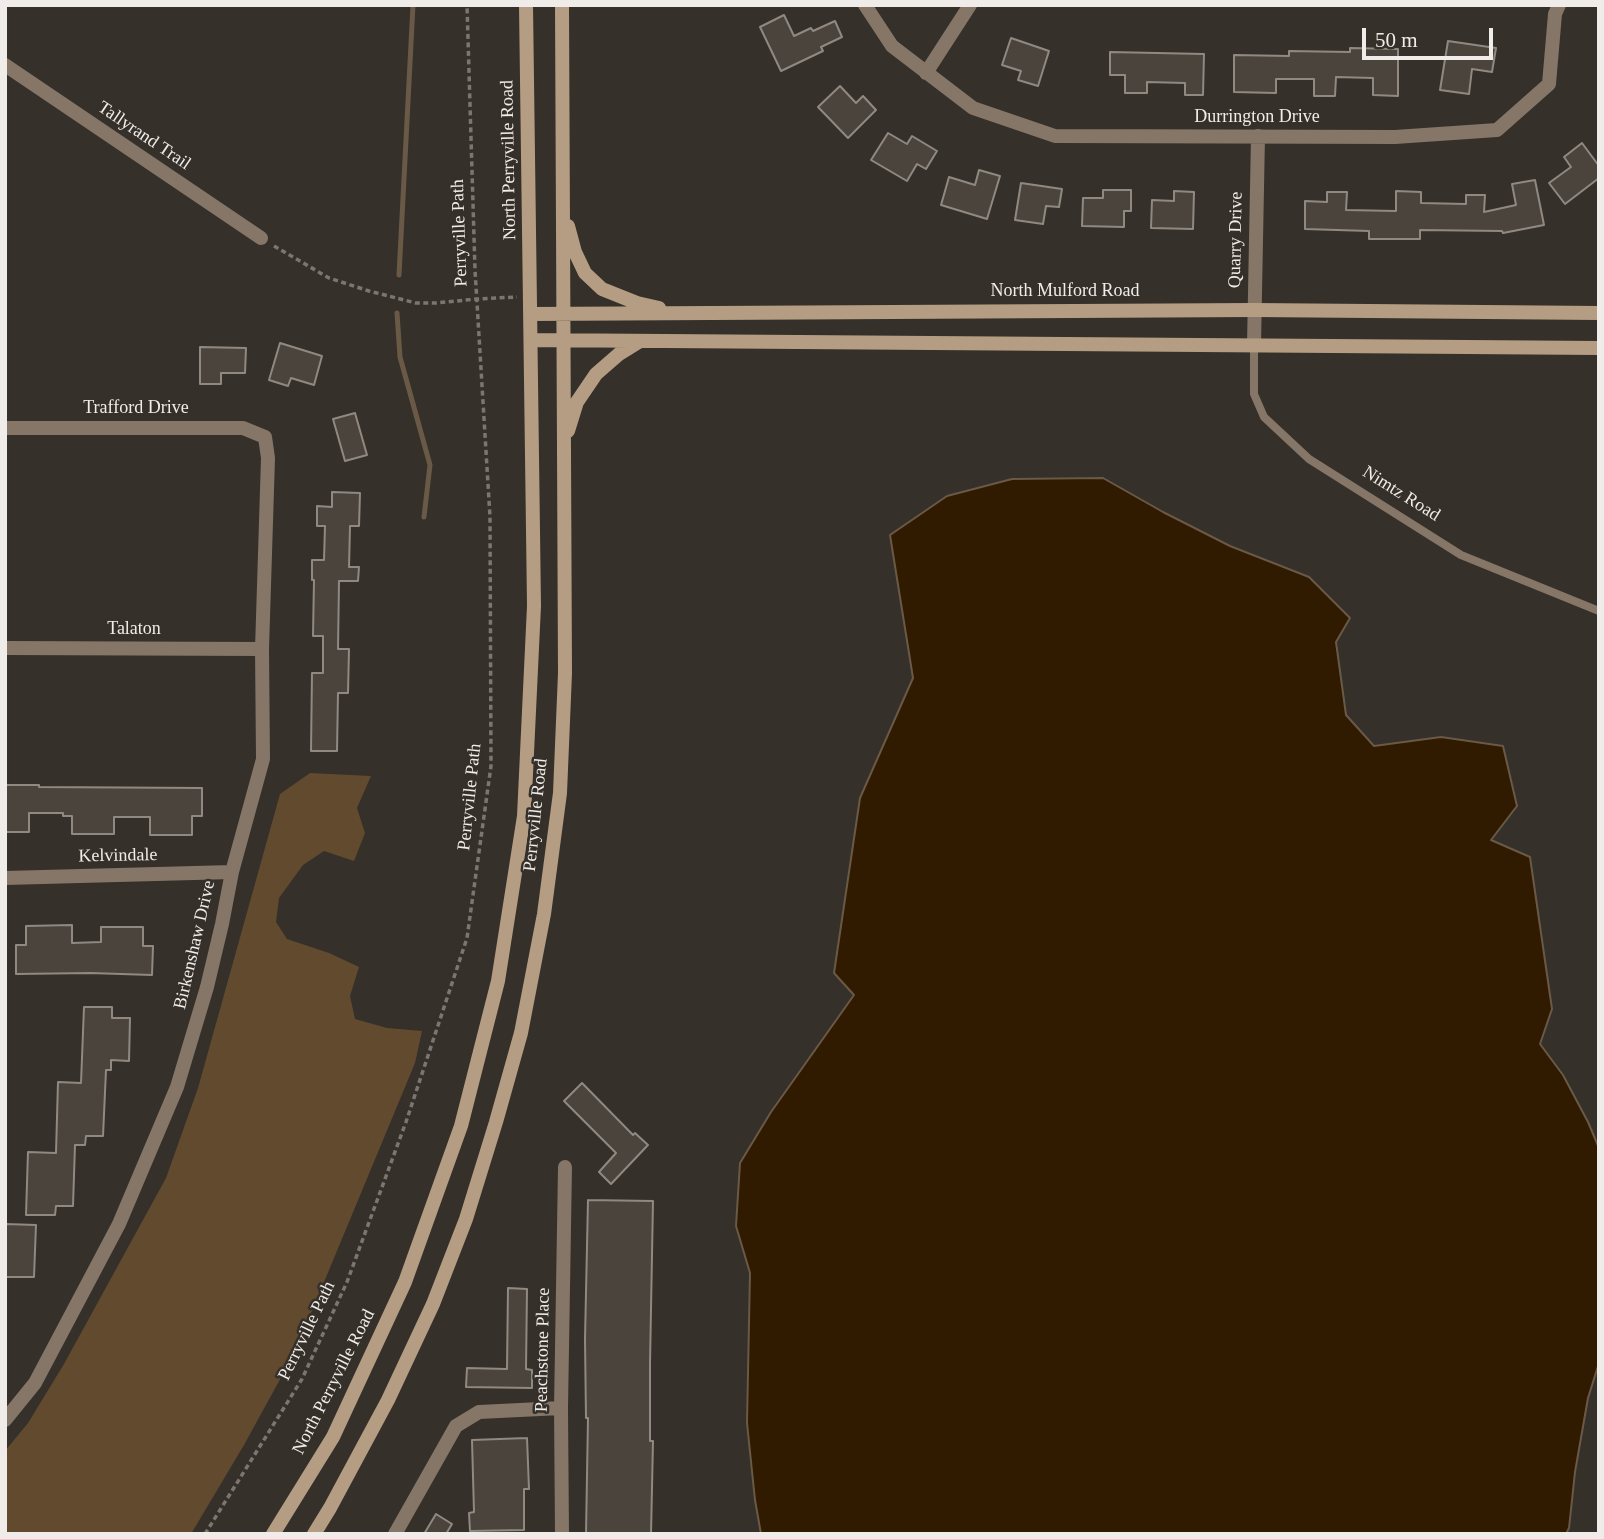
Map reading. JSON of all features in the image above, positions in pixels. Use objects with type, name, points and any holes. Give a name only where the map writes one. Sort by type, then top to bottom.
[{"type":"main road","name":"North Perryville Road","points":[[526,5],[531,314]]},
{"type":"main road","points":[[562,5],[563,314]]},
{"type":"main road","points":[[563,210],[575,252],[585,273],[602,289],[637,303],[684,313]]},
{"type":"main road","name":"North Mulford Road","points":[[531,314],[1254,310],[1599,313]]},
{"type":"main road","name":"Perryville Road","points":[[405,1282],[461,1126],[495,994],[524,816],[534,606],[531,314]]},
{"type":"main road","name":"Perryville Road","points":[[314,1534],[388,1400],[433,1304],[466,1219],[521,1033],[544,914],[560,793],[565,673],[563,314]]},
{"type":"main road","points":[[531,340],[1599,348]]},
{"type":"main road","points":[[564,443],[577,402],[596,374],[619,354],[643,340]]},
{"type":"main road","name":"North Perryville Road","points":[[273,1534],[333,1437],[405,1282]]},
{"type":"street","name":"Durrington Drive","points":[[865,5],[892,47],[973,108],[1055,136],[1395,137],[1497,130],[1549,84],[1555,14],[1559,5]]},
{"type":"street","points":[[926,73],[970,5]]},
{"type":"street","name":"Tallyrand Trail","points":[[5,65],[261,238]]},
{"type":"street","name":"Quarry Drive","points":[[1254,345],[1258,136]]},
{"type":"street","name":"Trafford Drive","points":[[5,428],[243,428],[265,437]]},
{"type":"street","name":"Birkenshaw Drive","points":[[5,1420],[35,1383],[113,1236],[177,1087],[207,987],[232,872],[263,759],[262,649],[268,458],[265,437]]},
{"type":"street","name":"Talaton","points":[[5,648],[262,649]]},
{"type":"street","name":"Kelvindale","points":[[5,878],[232,872]]},
{"type":"street","name":"Peachstone Place","points":[[562,1534],[565,1167]]},
{"type":"street","points":[[395,1534],[456,1426],[479,1412],[561,1408]]},
{"type":"lane","name":"Nimtz Road","points":[[1254,345],[1254,394],[1264,417],[1309,459],[1461,555],[1599,611]]},
{"type":"path","name":"Perryville Path","points":[[205,1534],[302,1379],[347,1282],[406,1122],[467,938],[491,766],[491,517],[477,299],[467,5]]},
{"type":"path","points":[[274,246],[328,278],[416,303],[531,298]]},
{"type":"shaded area","points":[[1103,478],[1230,546],[1309,577],[1350,618],[1336,642],[1346,715],[1374,746],[1441,737],[1503,746],[1517,806],[1491,840],[1530,857],[1552,1009],[1540,1044],[1563,1075],[1599,1148],[1599,1363],[1588,1398],[1566,1534],[761,1534],[747,1423],[750,1273],[736,1226],[740,1163],[771,1112],[854,995],[834,973],[860,798],[913,678],[890,535],[947,496],[1012,479]]},
{"type":"shaded area","points":[[310,773],[371,776],[357,808],[365,833],[354,861],[324,851],[303,865],[279,898],[276,922],[287,939],[329,953],[359,967],[350,996],[355,1019],[387,1028],[422,1031],[415,1063],[295,1352],[191,1534],[5,1534],[5,1451],[28,1423],[64,1364],[166,1178],[198,1088],[280,794]]},
{"type":"building","points":[[784,15],[794,36],[835,21],[842,37],[821,47],[823,51],[781,71],[760,27]]},
{"type":"building","points":[[1011,38],[1049,51],[1038,86],[1018,80],[1021,71],[1002,65]]},
{"type":"building","points":[[1448,41],[1496,48],[1492,72],[1472,69],[1469,94],[1440,90]]},
{"type":"building","points":[[1350,48],[1398,49],[1398,96],[1373,95],[1373,78],[1336,77],[1335,96],[1314,96],[1314,79],[1276,79],[1276,93],[1234,92],[1234,55],[1289,56],[1289,51],[1350,52]]},
{"type":"building","points":[[1110,52],[1204,54],[1203,95],[1185,95],[1185,83],[1147,82],[1147,93],[1125,93],[1125,75],[1110,75]]},
{"type":"building","points":[[840,86],[856,103],[863,96],[876,110],[848,138],[818,107]]},
{"type":"building","points":[[888,133],[907,144],[912,136],[937,151],[926,169],[917,164],[907,181],[871,160]]},
{"type":"building","points":[[1582,143],[1599,166],[1599,178],[1565,204],[1549,183],[1571,167],[1564,157]]},
{"type":"building","points":[[979,170],[1000,176],[987,219],[941,205],[949,177],[975,185]]},
{"type":"building","points":[[1535,180],[1544,225],[1503,233],[1420,230],[1420,239],[1369,239],[1369,231],[1305,229],[1305,201],[1327,202],[1327,192],[1347,192],[1346,210],[1396,211],[1396,191],[1421,192],[1421,203],[1466,204],[1466,195],[1485,195],[1484,212],[1516,205],[1512,184]]},
{"type":"building","points":[[1021,183],[1062,189],[1059,207],[1046,206],[1043,224],[1015,220]]},
{"type":"building","points":[[1103,190],[1131,190],[1131,211],[1124,211],[1124,227],[1082,226],[1083,198],[1103,198]]},
{"type":"building","points":[[1174,191],[1194,192],[1193,229],[1151,228],[1152,200],[1174,201]]},
{"type":"building","points":[[280,343],[322,356],[314,385],[291,378],[288,386],[269,380]]},
{"type":"building","points":[[200,347],[246,348],[245,373],[221,373],[221,384],[200,384]]},
{"type":"building","points":[[355,413],[367,455],[345,461],[333,419]]},
{"type":"building","points":[[332,492],[360,493],[359,526],[350,526],[349,567],[359,567],[358,581],[339,581],[338,649],[349,649],[348,693],[338,693],[337,751],[311,751],[312,673],[323,673],[323,636],[313,636],[312,560],[324,560],[325,526],[317,526],[317,506],[332,507]]},
{"type":"building","points":[[5,785],[202,788],[202,816],[192,816],[192,835],[150,835],[150,817],[114,817],[114,834],[72,834],[72,816],[63,816],[63,813],[29,813],[29,832],[5,832]]},
{"type":"building","points":[[72,925],[72,943],[101,942],[101,927],[143,927],[143,946],[153,946],[152,975],[16,974],[16,945],[26,945],[26,926]]},
{"type":"building","points":[[84,1007],[112,1007],[112,1018],[130,1018],[129,1061],[111,1060],[111,1070],[106,1070],[103,1136],[86,1136],[85,1145],[75,1145],[73,1206],[56,1206],[55,1215],[26,1215],[28,1152],[56,1153],[58,1082],[81,1083]]},
{"type":"building","points":[[582,1083],[633,1135],[635,1133],[648,1145],[611,1184],[599,1172],[616,1153],[564,1101]]},
{"type":"building","points":[[588,1200],[653,1201],[651,1534],[586,1534],[588,1418],[585,1339]]},
{"type":"building","points":[[5,1224],[36,1225],[34,1277],[5,1277]]},
{"type":"building","points":[[508,1288],[527,1289],[526,1369],[532,1370],[532,1388],[466,1387],[467,1368],[507,1369]]},
{"type":"building","points":[[527,1438],[529,1489],[524,1489],[524,1530],[470,1531],[469,1513],[474,1512],[472,1440]]},
{"type":"building","points":[[436,1514],[452,1524],[446,1534],[424,1534]]},
{"type":"waterway","points":[[399,275],[413,5]]},
{"type":"waterway","points":[[397,313],[400,357],[430,465],[424,517]]}]
